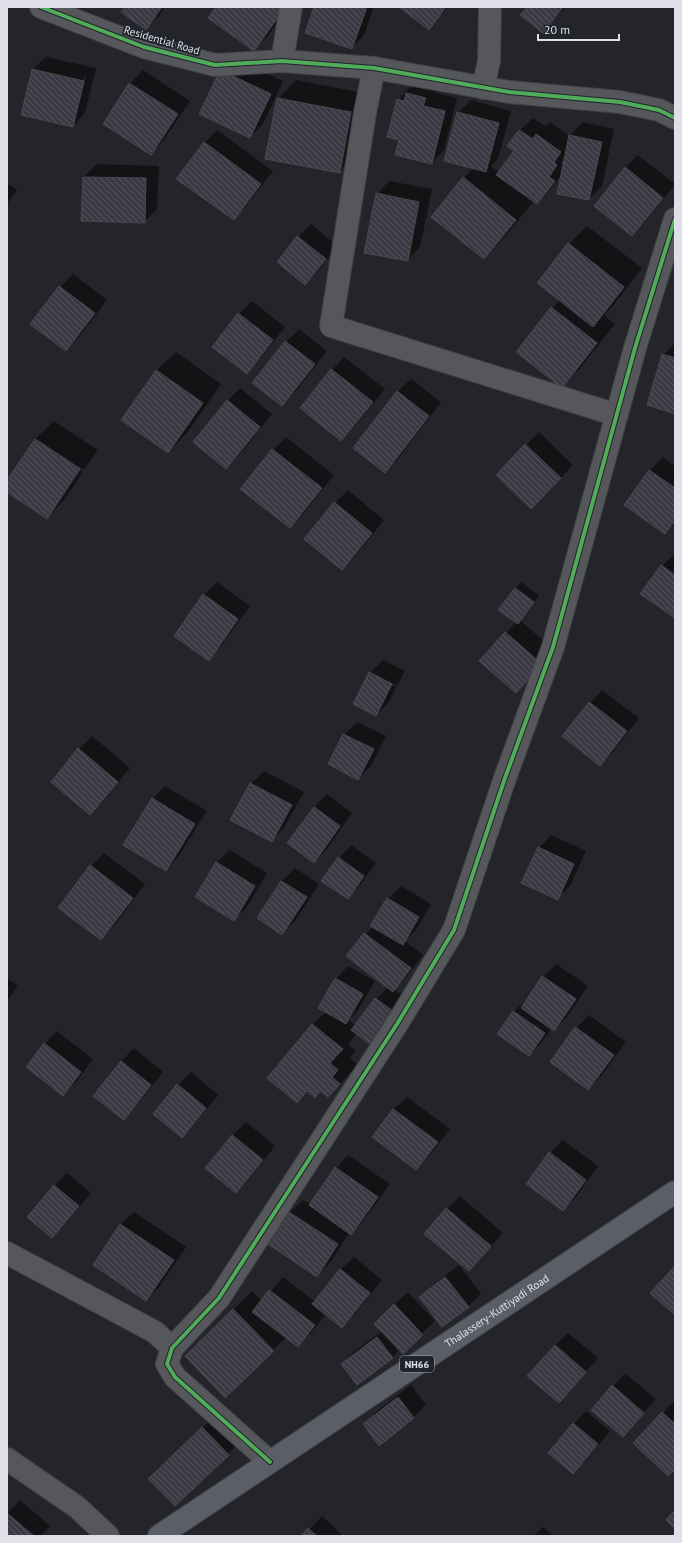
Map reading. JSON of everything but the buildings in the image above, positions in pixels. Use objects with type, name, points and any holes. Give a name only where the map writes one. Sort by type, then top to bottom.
[{"type":"main road","name":"Thalassery-Kuttiyadi Road","points":[[159,1536],[675,1192]]},
{"type":"street","name":"Residential Road","points":[[41,7],[144,47],[215,65],[282,61],[374,68],[508,92],[620,102],[659,110],[675,118]]},
{"type":"street","points":[[282,61],[291,7]]},
{"type":"street","points":[[483,88],[489,61],[490,7]]},
{"type":"street","points":[[374,68],[365,113],[331,326],[617,415]]},
{"type":"street","points":[[270,1462],[174,1378],[167,1364],[172,1348],[219,1298],[397,1024],[454,930],[505,778],[553,647],[635,348],[675,219]]},
{"type":"street","points":[[7,1253],[155,1332],[172,1348]]},
{"type":"street","points":[[7,1459],[77,1507],[108,1536]]},
{"type":"cycle path","points":[[41,7],[144,47],[215,65],[282,61],[374,68],[509,92],[620,102],[659,110],[675,118]]},
{"type":"cycle path","points":[[270,1462],[175,1377],[167,1364],[172,1348],[219,1298],[397,1024],[454,930],[505,778],[553,647],[635,348],[675,219]]}]
